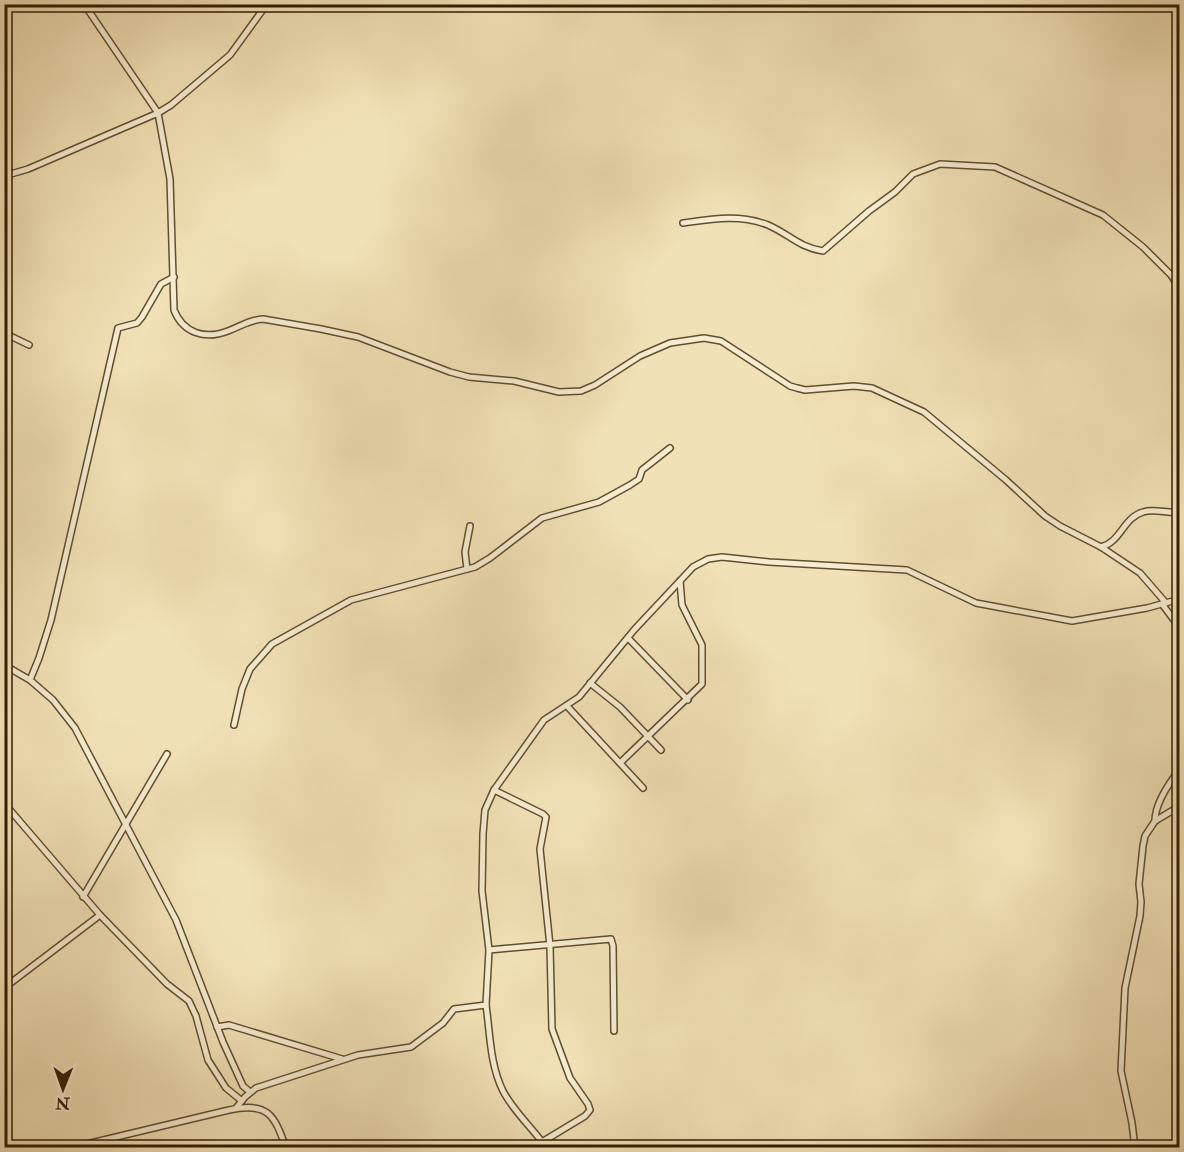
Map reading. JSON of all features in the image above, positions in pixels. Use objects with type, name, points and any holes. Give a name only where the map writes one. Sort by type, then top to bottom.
[{"type":"street","points":[[84,4],[158,113],[170,179],[174,310],[178,320],[185,328],[196,332],[220,333],[254,319],[274,321],[358,337],[469,377],[514,381],[560,392],[580,391],[595,385],[640,356],[670,343],[704,338],[721,341],[790,386],[805,390],[872,388],[924,412],[1006,480],[1045,516],[1101,547],[1140,573],[1164,603],[1179,628]]},
{"type":"street","points":[[4,176],[28,170],[158,113],[171,105],[230,55],[267,4]]},
{"type":"street","points":[[683,223],[728,217],[767,225],[807,248],[823,251],[869,210],[895,192],[913,174],[940,164],[995,167],[1103,215],[1143,248],[1171,276],[1179,289]]},
{"type":"street","points":[[30,680],[51,620],[118,328],[137,322],[161,284],[174,277]]},
{"type":"street","points":[[4,333],[29,345]]},
{"type":"street","points":[[234,725],[242,689],[250,669],[272,644],[351,600],[467,569],[490,558],[542,518],[599,502],[618,493],[639,479],[642,470],[670,448]]},
{"type":"street","points":[[1101,547],[1113,542],[1128,521],[1142,512],[1154,509],[1179,512]]},
{"type":"street","points":[[467,569],[465,552],[470,526]]},
{"type":"street","points":[[494,790],[546,817],[540,849],[550,946],[552,1029],[570,1078],[590,1110],[585,1116],[540,1145],[504,1093],[493,1059],[486,1005],[489,950],[482,891],[485,810],[494,790],[544,720],[579,697],[628,638],[693,567],[708,559],[736,558],[907,570],[976,603],[1072,621],[1179,599]]},
{"type":"street","points":[[620,763],[702,684],[702,645],[681,605],[680,581]]},
{"type":"street","points":[[628,638],[688,699]]},
{"type":"street","points":[[4,665],[30,680],[53,700],[75,728],[181,930],[236,1073],[243,1086],[250,1092]]},
{"type":"street","points":[[590,683],[620,707],[661,750]]},
{"type":"street","points":[[567,706],[644,788]]},
{"type":"street","points":[[83,897],[166,754]]},
{"type":"street","points":[[1155,821],[1155,813],[1179,770]]},
{"type":"street","points":[[4,803],[83,897],[167,984],[189,1001],[214,1072],[225,1088],[242,1101]]},
{"type":"street","points":[[1135,1148],[1121,1071],[1125,988],[1140,916],[1139,885],[1143,846],[1145,836],[1155,821],[1179,806]]},
{"type":"street","points":[[4,988],[100,915]]},
{"type":"street","points":[[489,950],[611,939],[614,1031]]},
{"type":"street","points":[[236,1108],[256,1088],[344,1059],[411,1047],[434,1031],[454,1009],[486,1005]]},
{"type":"street","points":[[217,1027],[229,1025],[239,1027],[344,1059]]},
{"type":"street","points":[[70,1148],[236,1108],[255,1107],[276,1121],[286,1148]]},
{"type":"street","points":[[281,1148],[284,1139]]}]
